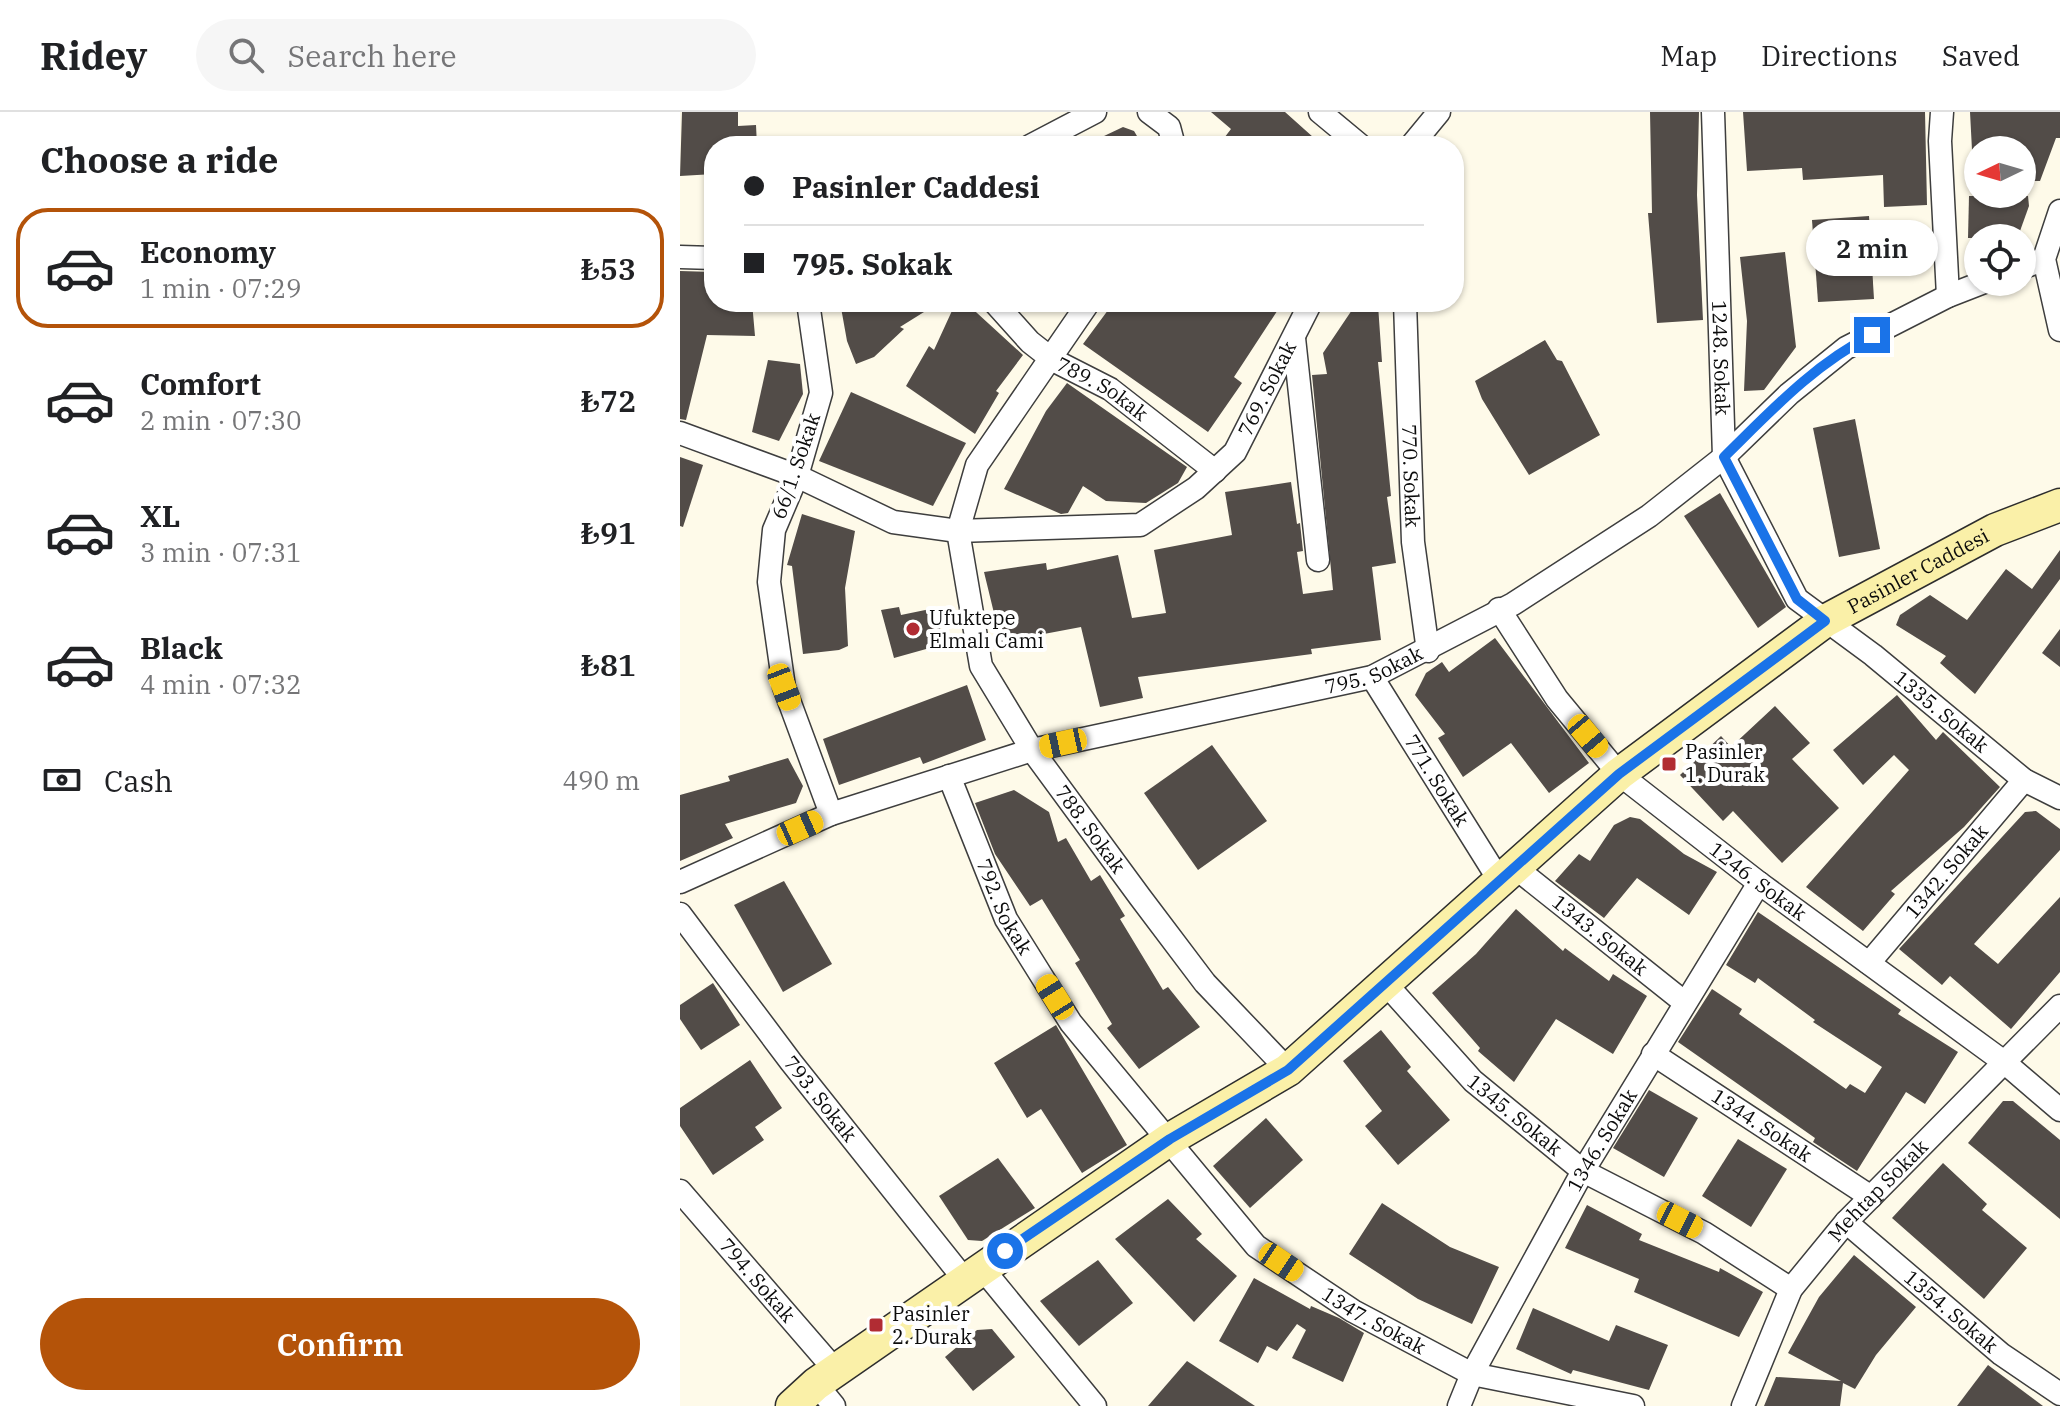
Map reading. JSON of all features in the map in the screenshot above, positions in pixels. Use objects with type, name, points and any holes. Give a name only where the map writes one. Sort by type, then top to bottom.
[{"type":"street","points":[[1049,136],[1095,112]]},
{"type":"street","points":[[1149,112],[1169,127],[1171,136]]},
{"type":"street","points":[[1320,112],[1349,136]]},
{"type":"street","points":[[1419,136],[1439,112]]},
{"type":"street","name":"1248. Sokak","points":[[1713,112],[1724,457],[1797,599],[1825,621]]},
{"type":"street","points":[[1942,112],[1940,141],[1948,296]]},
{"type":"street","points":[[2060,211],[2044,259],[2060,330]]},
{"type":"street","points":[[680,257],[704,258]]},
{"type":"street","points":[[2036,262],[2044,259]]},
{"type":"street","name":"795. Sokak","points":[[680,882],[831,814],[1032,750],[1372,677],[1428,651],[1513,604],[1649,516],[1724,457],[1789,394],[1846,348],[1964,290]]},
{"type":"street","name":"66/1. Sokak","points":[[809,312],[821,393],[797,476],[774,530],[769,582],[784,687],[831,814]]},
{"type":"street","name":"789. Sokak","points":[[1003,312],[1030,342],[1053,360],[1110,389],[1215,471]]},
{"type":"street","name":"788. Sokak","points":[[1083,312],[1053,360],[977,465],[958,531],[981,666],[1032,750],[1205,983],[1288,1070]]},
{"type":"street","name":"769. Sokak","points":[[680,433],[797,476],[893,522],[958,531],[1140,525],[1196,488],[1235,452],[1306,312]]},
{"type":"street","name":"770. Sokak","points":[[1405,312],[1413,542],[1428,651]]},
{"type":"street","points":[[1294,338],[1318,560]]},
{"type":"street","name":"Pasinler Caddesi","points":[[792,1406],[829,1387],[973,1273],[1170,1139],[1288,1070],[1509,876],[1619,774],[1825,621],[1995,530],[2060,505]]},
{"type":"street","name":"1246. Sokak","points":[[1499,609],[1557,699],[1619,774],[1759,883],[2004,1062],[2060,1110]]},
{"type":"street","name":"1335. Sokak","points":[[1825,621],[1873,655],[2024,780],[2058,791]]},
{"type":"street","name":"771. Sokak","points":[[1372,677],[1509,876]]},
{"type":"street","name":"792. Sokak","points":[[949,776],[1006,919],[1071,1023],[1170,1139]]},
{"type":"street","name":"1342. Sokak","points":[[1869,963],[2024,780]]},
{"type":"street","name":"1343. Sokak","points":[[1509,876],[1684,1002]]},
{"type":"street","name":"1346. Sokak","points":[[1459,1406],[1472,1374],[1583,1171],[1759,883]]},
{"type":"street","name":"793. Sokak","points":[[680,914],[791,1062],[973,1273],[1095,1406]]},
{"type":"street","name":"1345. Sokak","points":[[1386,984],[1473,1081],[1583,1171],[1704,1233],[1791,1289]]},
{"type":"street","name":"Mehtap Sokak","points":[[1743,1406],[1791,1289],[1846,1222],[2060,1006]]},
{"type":"street","name":"1344. Sokak","points":[[1653,1054],[1871,1197]]},
{"type":"street","name":"1347. Sokak","points":[[1170,1139],[1256,1246],[1353,1311],[1472,1374],[1633,1406]]},
{"type":"street","name":"794. Sokak","points":[[680,1191],[829,1387]]},
{"type":"street","name":"1354. Sokak","points":[[1846,1222],[2001,1354],[2060,1394]]},
{"type":"building","points":[[682,112],[738,112],[738,126],[756,125],[757,136],[704,136],[704,175],[680,176]]},
{"type":"building","points":[[1211,112],[1285,112],[1312,136],[1226,136],[1231,129]]},
{"type":"building","points":[[1650,112],[1699,112],[1697,195],[1703,320],[1657,323],[1648,213],[1652,213]]},
{"type":"building","points":[[1743,112],[1925,112],[1927,205],[1884,207],[1883,175],[1803,180],[1802,168],[1747,171]]},
{"type":"building","points":[[1970,112],[2060,112],[2060,138],[2056,138],[2040,181],[2036,181],[2036,136],[1971,136]]},
{"type":"building","points":[[1123,127],[1134,131],[1137,136],[1104,136]]},
{"type":"building","points":[[1969,208],[2028,208],[2023,224],[1968,224]]},
{"type":"building","points":[[1869,216],[1874,299],[1818,302],[1812,220]]},
{"type":"building","points":[[1785,252],[1796,347],[1764,390],[1744,391],[1747,321],[1740,257]]},
{"type":"building","points":[[680,271],[704,272],[704,312],[753,312],[755,336],[707,335],[686,420],[680,419]]},
{"type":"building","points":[[842,312],[924,312],[900,327],[904,329],[874,357],[856,364],[847,341]]},
{"type":"building","points":[[951,312],[976,312],[1023,355],[996,391],[999,393],[975,434],[906,386],[929,346],[934,350]]},
{"type":"building","points":[[1107,312],[1276,312],[1234,377],[1242,383],[1208,432],[1083,344]]},
{"type":"building","points":[[1351,312],[1378,312],[1382,362],[1378,362],[1391,496],[1387,497],[1396,563],[1372,567],[1381,640],[1311,649],[1312,654],[1138,677],[1143,698],[1100,707],[1081,627],[1001,642],[984,572],[1046,563],[1047,570],[1118,555],[1132,618],[1166,613],[1154,550],[1232,535],[1225,492],[1291,482],[1303,551],[1297,552],[1303,594],[1333,590],[1312,375],[1327,374],[1323,353]]},
{"type":"building","points":[[1545,340],[1557,360],[1562,361],[1600,435],[1529,475],[1482,399],[1475,381]]},
{"type":"building","points":[[768,360],[800,364],[803,394],[779,441],[752,432]]},
{"type":"building","points":[[1067,383],[1187,467],[1178,483],[1146,503],[1106,501],[1083,486],[1068,513],[1061,514],[1004,489],[1046,411]]},
{"type":"building","points":[[851,392],[966,443],[933,506],[819,461]]},
{"type":"building","points":[[1855,419],[1880,549],[1839,557],[1813,428]]},
{"type":"building","points":[[680,457],[703,465],[683,527],[680,526]]},
{"type":"building","points":[[1720,493],[1786,607],[1758,628],[1684,516]]},
{"type":"building","points":[[802,514],[855,531],[845,588],[848,646],[839,650],[803,654],[792,566],[787,565]]},
{"type":"building","points":[[2060,550],[2060,579],[1975,694],[1940,663],[1946,656],[1896,625],[1900,615],[1930,595],[1967,620],[2006,569],[2032,589]]},
{"type":"building","name":"Ufuktepe Elmalı Cami","points":[[899,607],[901,615],[935,608],[944,644],[894,658],[881,610]]},
{"type":"building","points":[[2060,629],[2060,667],[2042,653]]},
{"type":"building","points":[[1495,638],[1589,763],[1549,793],[1511,743],[1463,777],[1438,738],[1445,734],[1415,695],[1426,673],[1442,662],[1449,672]]},
{"type":"building","points":[[967,685],[986,740],[923,764],[920,757],[839,785],[823,739]]},
{"type":"building","points":[[1897,695],[1936,740],[1943,732],[2000,787],[1964,827],[1891,891],[1895,894],[1863,931],[1806,887],[1909,770],[1894,755],[1863,785],[1833,750]]},
{"type":"building","points":[[1775,706],[1810,743],[1792,759],[1839,808],[1782,863],[1733,811],[1723,821],[1680,775],[1721,736],[1731,747]]},
{"type":"building","points":[[1212,745],[1267,821],[1198,870],[1144,793]]},
{"type":"building","points":[[788,758],[803,786],[796,803],[725,824],[733,838],[680,861],[680,795],[730,781],[728,776]]},
{"type":"building","points":[[1014,790],[1049,812],[1058,842],[1066,838],[1091,881],[1100,875],[1125,916],[1120,919],[1163,990],[1168,987],[1200,1027],[1139,1069],[1107,1028],[1112,1024],[1075,963],[1080,960],[1042,899],[1030,906],[995,854],[975,803]]},
{"type":"building","points":[[2036,811],[2060,829],[2060,850],[1974,944],[1998,964],[2060,897],[2060,972],[2011,1029],[1950,976],[1942,985],[1899,949],[2025,812]]},
{"type":"building","points":[[1630,817],[1640,819],[1684,854],[1717,872],[1689,915],[1637,878],[1604,918],[1555,881],[1579,854],[1590,861],[1614,825]]},
{"type":"building","points":[[784,881],[832,964],[783,992],[734,905]]},
{"type":"building","points":[[1516,909],[1563,951],[1565,948],[1609,981],[1613,974],[1647,996],[1613,1054],[1556,1019],[1514,1082],[1478,1051],[1480,1048],[1432,993],[1476,954]]},
{"type":"building","points":[[1758,912],[1901,1010],[1898,1014],[1958,1052],[1925,1104],[1906,1092],[1857,1171],[1678,1042],[1712,989],[1742,1009],[1739,1014],[1846,1089],[1850,1084],[1865,1093],[1882,1067],[1813,1022],[1815,1020],[1758,978],[1755,983],[1726,965]]},
{"type":"building","points":[[713,983],[740,1025],[701,1050],[680,1019],[680,1005]]},
{"type":"building","points":[[1056,1025],[1127,1145],[1082,1173],[1041,1109],[1027,1118],[994,1063]]},
{"type":"building","points":[[1381,1030],[1411,1067],[1407,1071],[1450,1120],[1398,1165],[1365,1126],[1382,1111],[1343,1061]]},
{"type":"building","points":[[750,1060],[782,1108],[755,1127],[764,1140],[713,1175],[680,1126],[680,1108]]},
{"type":"building","points":[[1649,1090],[1698,1118],[1664,1177],[1613,1148]]},
{"type":"building","points":[[2003,1101],[2013,1101],[2060,1140],[2060,1219],[1968,1143]]},
{"type":"building","points":[[1266,1118],[1303,1160],[1250,1208],[1213,1166]]},
{"type":"building","points":[[1738,1139],[1787,1169],[1751,1227],[1702,1196]]},
{"type":"building","points":[[998,1158],[1035,1208],[982,1241],[968,1240],[939,1196]]},
{"type":"building","points":[[1943,1163],[1987,1204],[1982,1210],[2027,1248],[1984,1299],[1892,1218]]},
{"type":"building","points":[[1168,1199],[1202,1234],[1196,1239],[1237,1276],[1194,1322],[1115,1239]]},
{"type":"building","points":[[1382,1203],[1450,1247],[1499,1267],[1472,1324],[1418,1299],[1349,1254]]},
{"type":"building","points":[[1587,1205],[1642,1234],[1639,1240],[1719,1272],[1720,1268],[1763,1292],[1739,1337],[1634,1292],[1639,1279],[1565,1248]]},
{"type":"building","points":[[1854,1255],[1916,1307],[1876,1355],[1855,1389],[1843,1383],[1840,1406],[1764,1406],[1776,1377],[1841,1381],[1788,1353],[1819,1297]]},
{"type":"building","points":[[1098,1260],[1133,1303],[1079,1346],[1040,1301]]},
{"type":"building","points":[[1254,1278],[1310,1309],[1311,1306],[1339,1318],[1364,1333],[1343,1382],[1292,1358],[1306,1330],[1297,1324],[1277,1351],[1267,1346],[1258,1363],[1219,1341]]},
{"type":"building","points":[[1533,1308],[1609,1341],[1616,1325],[1668,1345],[1649,1390],[1573,1370],[1571,1374],[1516,1349]]},
{"type":"building","points":[[992,1329],[1015,1357],[973,1391],[945,1357],[977,1330]]},
{"type":"building","points":[[1187,1361],[1255,1406],[1148,1406]]},
{"type":"building","points":[[1988,1365],[2043,1406],[1957,1406]]},
{"type":"place","name":"Ufuktepe Elmalı Cami","points":[[913,629]]},
{"type":"place","name":"Pasinler 1. Durak","points":[[1669,764]]},
{"type":"place","name":"Pasinler 2. Durak","points":[[876,1325]]},
{"type":"route","points":[[1005,1251],[1170,1139],[1288,1070],[1501,883],[1619,774],[1825,621],[1797,599],[1724,457],[1789,394],[1846,348],[1872,335]]}]
